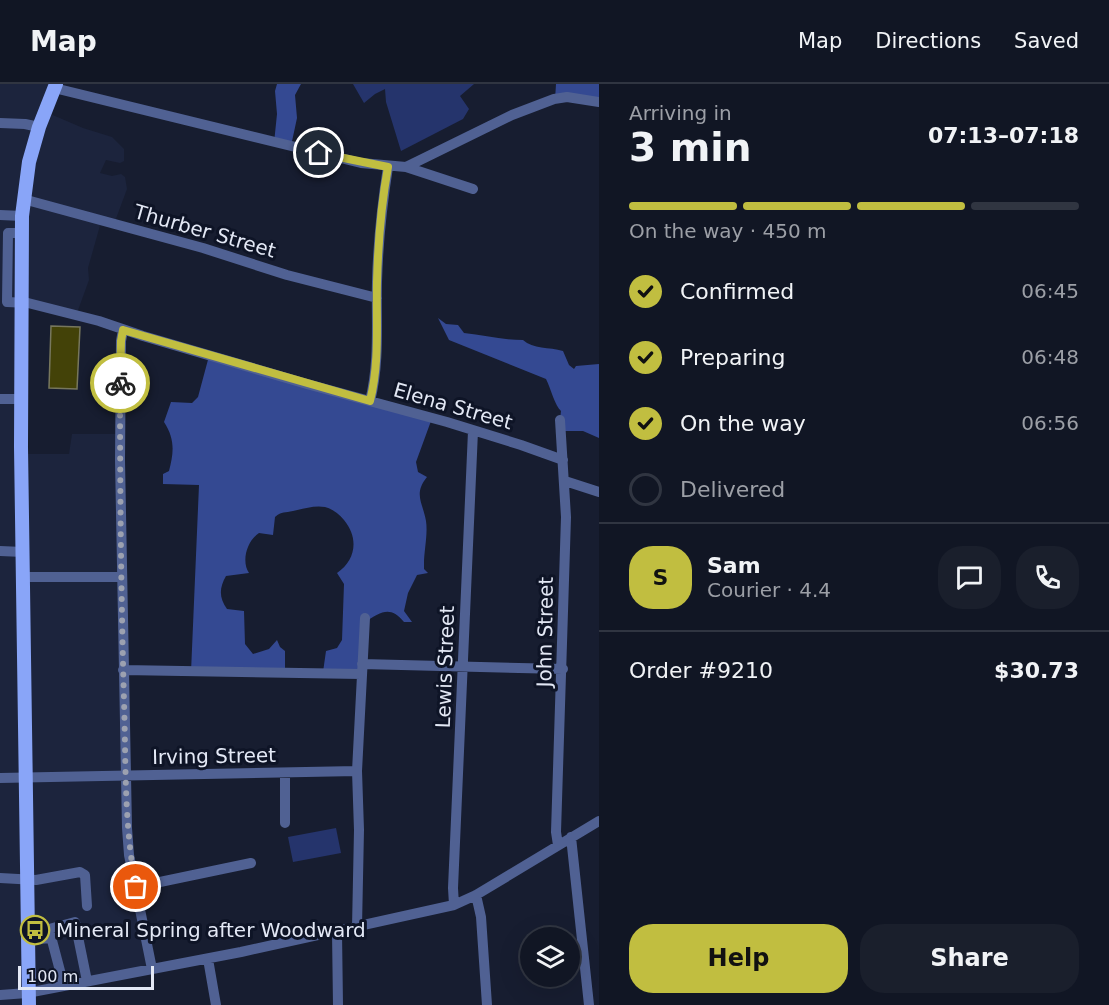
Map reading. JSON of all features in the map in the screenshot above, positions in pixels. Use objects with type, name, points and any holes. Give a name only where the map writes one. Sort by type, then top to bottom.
[{"type":"main road","points":[[29,997],[20,302],[21,216],[29,162],[39,127],[55,86]]},
{"type":"street","points":[[55,86],[256,139],[388,167],[406,167],[473,189]]},
{"type":"street","points":[[406,167],[512,115],[554,99],[567,97],[599,102]]},
{"type":"street","points":[[0,123],[39,127]]},
{"type":"street","points":[[370,401],[375,380],[377,354],[377,298],[384,190],[388,167]]},
{"type":"street","name":"Thurber Street","points":[[23,199],[203,248],[287,275],[377,298]]},
{"type":"street","points":[[0,215],[21,216]]},
{"type":"street","name":"Elena Street","points":[[20,302],[99,321],[123,330],[521,445],[563,460]]},
{"type":"street","points":[[123,330],[120,460],[125,776],[129,855],[152,969]]},
{"type":"street","points":[[0,399],[21,399]]},
{"type":"street","name":"John Street","points":[[558,845],[556,831],[562,669],[565,481],[560,420]]},
{"type":"street","name":"Lewis Street","points":[[454,905],[473,431]]},
{"type":"street","points":[[565,481],[599,492]]},
{"type":"street","points":[[0,551],[23,552]]},
{"type":"street","points":[[24,577],[122,577]]},
{"type":"street","points":[[357,927],[359,830],[357,771],[365,618]]},
{"type":"street","points":[[123,669],[462,667],[562,669]]},
{"type":"street","name":"Irving Street","points":[[0,778],[357,771]]},
{"type":"street","points":[[285,773],[285,823]]},
{"type":"street","points":[[0,995],[29,997],[87,981],[336,932],[454,905],[476,895],[599,820]]},
{"type":"street","points":[[571,837],[590,1005]]},
{"type":"street","points":[[136,887],[251,863]]},
{"type":"street","points":[[0,878],[36,879],[80,872],[85,875],[87,906]]},
{"type":"street","points":[[476,895],[482,926],[487,1005]]},
{"type":"street","points":[[64,986],[49,929],[75,922],[87,981]]},
{"type":"street","points":[[336,932],[338,1005]]},
{"type":"street","points":[[27,940],[51,938]]},
{"type":"street","points":[[208,958],[216,1005]]},
{"type":"shaded area","points":[[0,84],[60,84],[48,113],[112,137],[124,149],[124,161],[120,163],[106,160],[100,173],[112,176],[121,174],[125,177],[127,189],[114,224],[101,222],[88,268],[89,280],[77,313],[25,298],[26,454],[69,454],[72,434],[123,434],[128,831],[152,970],[36,991],[34,1005],[0,1005]]},
{"type":"shaded area","points":[[277,84],[301,84],[295,95],[297,118],[291,146],[274,143]]},
{"type":"shaded area","points":[[353,84],[474,84],[460,96],[469,109],[463,119],[401,151],[386,102],[385,89],[364,103]]},
{"type":"shaded area","points":[[556,84],[599,84],[599,102],[555,100]]},
{"type":"shaded area","points":[[438,318],[446,324],[458,325],[464,333],[523,340],[536,346],[563,351],[569,365],[574,369],[576,366],[599,364],[599,438],[583,431],[564,431],[560,420],[561,411],[546,379],[449,340]]},
{"type":"shaded area","points":[[209,356],[431,421],[416,462],[418,472],[427,477],[421,489],[420,499],[426,526],[424,569],[428,573],[417,575],[408,593],[404,611],[412,622],[404,622],[394,613],[385,612],[365,622],[363,675],[323,672],[326,651],[337,648],[342,640],[344,584],[337,573],[348,562],[353,548],[349,527],[336,512],[325,507],[284,512],[275,517],[273,535],[259,533],[248,546],[245,557],[249,573],[226,576],[221,589],[222,601],[227,609],[244,611],[245,644],[253,654],[269,649],[277,640],[285,651],[285,673],[191,672],[199,485],[163,484],[163,474],[169,471],[173,452],[172,440],[164,422],[171,402],[192,403],[198,397]]},
{"type":"shaded area","points":[[336,828],[341,853],[293,862],[288,837]]},
{"type":"building","points":[[51,326],[80,327],[77,389],[49,388]]},
{"type":"way so far","points":[[120,383],[125,776],[129,855],[136,887]]},
{"type":"place","name":"Mineral Spring after Woodward","points":[[35,930]]},
{"type":"route","points":[[120,383],[123,330],[370,401],[375,380],[377,280],[388,167],[319,153]]}]
